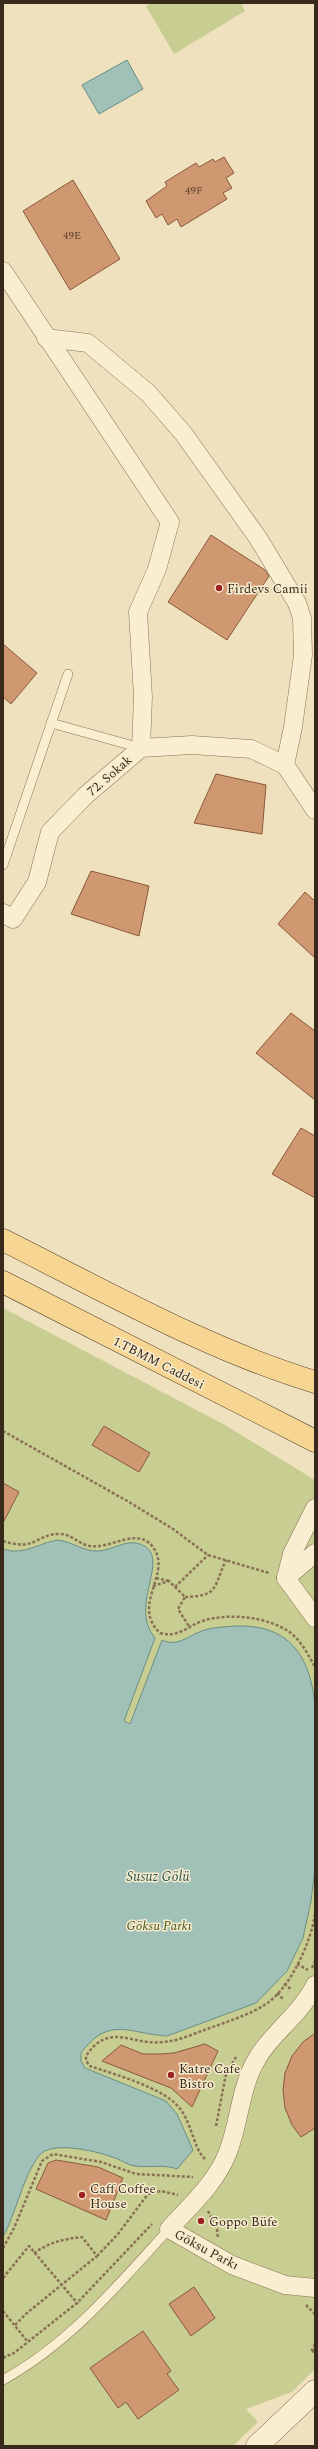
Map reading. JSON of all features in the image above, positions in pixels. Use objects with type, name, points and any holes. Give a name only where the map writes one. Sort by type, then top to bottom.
[{"type":"main road","points":[[3,1240],[185,1332],[279,1371],[315,1382]]},
{"type":"main road","name":"1.TBMM Caddesi","points":[[3,1282],[315,1441]]},
{"type":"street","points":[[3,271],[46,338],[170,522],[157,569],[138,612],[143,697],[140,748]]},
{"type":"street","points":[[46,338],[88,343],[148,393],[183,433],[258,538],[297,603],[302,618],[303,655],[293,727],[285,765],[315,810]]},
{"type":"street","name":"72. Sokak","points":[[3,912],[13,919],[38,882],[50,832],[86,795],[140,748],[192,745],[251,749],[285,765]]},
{"type":"street","points":[[315,1508],[292,1554],[286,1578],[315,1618]]},
{"type":"street","points":[[286,1578],[315,1553]]},
{"type":"street","name":"Göksu Parkı","points":[[312,1978],[288,2024],[259,2056],[245,2088],[228,2152],[217,2176],[196,2189],[162,2226],[220,2258],[285,2285],[315,2288]]},
{"type":"street","points":[[257,2446],[315,2391]]},
{"type":"lane","points":[[3,865],[68,674]]},
{"type":"lane","points":[[52,723],[140,748]]},
{"type":"lane","points":[[3,2380],[25,2368],[52,2348],[86,2318],[162,2226]]},
{"type":"path","points":[[3,1431],[129,1502],[208,1555],[286,1578]]},
{"type":"path","points":[[3,1541],[17,1546],[32,1545],[48,1535],[62,1534],[86,1545],[97,1545],[138,1537],[150,1544],[156,1553],[158,1564],[149,1608],[156,1629],[160,1633],[172,1635],[201,1622],[220,1618],[249,1618],[270,1623],[288,1631],[306,1650],[315,1667]]},
{"type":"path","points":[[175,1587],[208,1555]]},
{"type":"path","points":[[156,1578],[169,1581],[185,1597],[205,1596],[215,1588],[226,1560]]},
{"type":"path","points":[[153,1586],[169,1581]]},
{"type":"path","points":[[185,1597],[178,1609],[190,1628]]},
{"type":"path","points":[[204,2165],[206,2160],[198,2153],[195,2138],[188,2122],[181,2110],[170,2098],[90,2066],[86,2056],[101,2041],[114,2035],[150,2042],[176,2040],[255,2010],[269,2002],[284,1984],[297,1964],[310,1937],[315,1914]]},
{"type":"path","points":[[310,1937],[315,1940]]},
{"type":"path","points":[[297,1964],[312,1978]]},
{"type":"path","points":[[284,1984],[294,1992]]},
{"type":"path","points":[[277,1993],[286,2001]]},
{"type":"path","points":[[3,2248],[14,2228],[42,2160],[53,2154],[101,2162],[136,2174],[197,2178],[196,2189],[217,2229],[220,2258]]},
{"type":"path","points":[[15,2325],[97,2256],[118,2234],[148,2194],[161,2191],[181,2196],[176,2201]]},
{"type":"path","points":[[3,2358],[28,2342],[77,2302],[162,2226]]},
{"type":"path","points":[[34,2253],[46,2245],[62,2239],[82,2237],[97,2256]]},
{"type":"path","points":[[3,2278],[29,2246],[77,2302],[86,2318]]},
{"type":"path","points":[[3,2311],[28,2342]]},
{"type":"path","points":[[315,2344],[311,2352],[315,2351]]},
{"type":"green space","points":[[151,3],[241,3],[245,11],[174,54],[146,6]]},
{"type":"green space","name":"Göksu Parkı","points":[[3,1308],[225,1425],[315,1480],[315,2369],[292,2392],[246,2409],[258,2422],[233,2446],[3,2446]]},
{"type":"water","points":[[127,60],[143,89],[99,114],[82,85]]},
{"type":"water","name":"Susuz Gölü","points":[[58,1540],[94,1551],[130,1543],[140,1544],[149,1550],[153,1559],[146,1611],[148,1625],[155,1638],[124,1721],[130,1724],[162,1640],[168,1642],[179,1641],[209,1629],[235,1626],[270,1630],[283,1637],[293,1646],[302,1658],[308,1671],[315,1705],[315,1868],[311,1901],[303,1938],[287,1971],[256,2003],[167,2036],[131,2030],[111,2030],[101,2034],[91,2041],[81,2053],[81,2061],[85,2068],[166,2101],[177,2114],[193,2150],[177,2169],[132,2165],[105,2155],[74,2148],[45,2151],[39,2156],[24,2183],[3,2237],[3,1549],[18,1551]]},
{"type":"building","points":[[224,157],[234,173],[226,178],[232,188],[223,193],[227,199],[181,227],[177,219],[168,225],[162,214],[156,218],[146,201],[167,186],[165,182],[196,163],[199,167],[213,159],[215,162]]},
{"type":"building","points":[[73,180],[120,259],[70,290],[23,211]]},
{"type":"building","name":"Firdevs Camii","points":[[211,535],[265,570],[269,576],[227,640],[168,602]]},
{"type":"building","points":[[3,644],[37,673],[11,704],[3,697]]},
{"type":"building","points":[[216,774],[266,785],[262,834],[194,823]]},
{"type":"building","points":[[91,871],[149,886],[139,936],[71,914]]},
{"type":"building","points":[[305,892],[315,901],[315,958],[278,924]]},
{"type":"building","points":[[291,1013],[315,1031],[315,1100],[256,1053]]},
{"type":"building","points":[[301,1128],[315,1136],[315,1198],[272,1174]]},
{"type":"building","points":[[104,1426],[150,1453],[139,1472],[92,1445]]},
{"type":"building","points":[[3,1483],[19,1492],[3,1523]]},
{"type":"building","points":[[315,2033],[315,2128],[301,2137],[292,2125],[285,2108],[283,2090],[285,2073],[292,2056],[303,2042]]},
{"type":"building","name":"Katre Cafe Bistro","points":[[205,2044],[218,2051],[192,2107],[171,2088],[102,2061],[121,2045],[143,2054],[160,2054],[174,2053]]},
{"type":"building","name":"Caff Coffee House","points":[[56,2160],[98,2167],[123,2178],[106,2220],[36,2189],[48,2163]]},
{"type":"building","points":[[194,2287],[215,2318],[191,2336],[169,2304]]},
{"type":"building","points":[[143,2331],[171,2371],[167,2374],[179,2390],[138,2419],[126,2402],[118,2408],[90,2368]]},
{"type":"place","name":"Firdevs Camii","points":[[219,588]]},
{"type":"place","name":"Katre Cafe Bistro","points":[[171,2075]]},
{"type":"place","name":"Caff Coffee House","points":[[82,2195]]},
{"type":"place","name":"Goppo Büfe","points":[[201,2221]]}]
